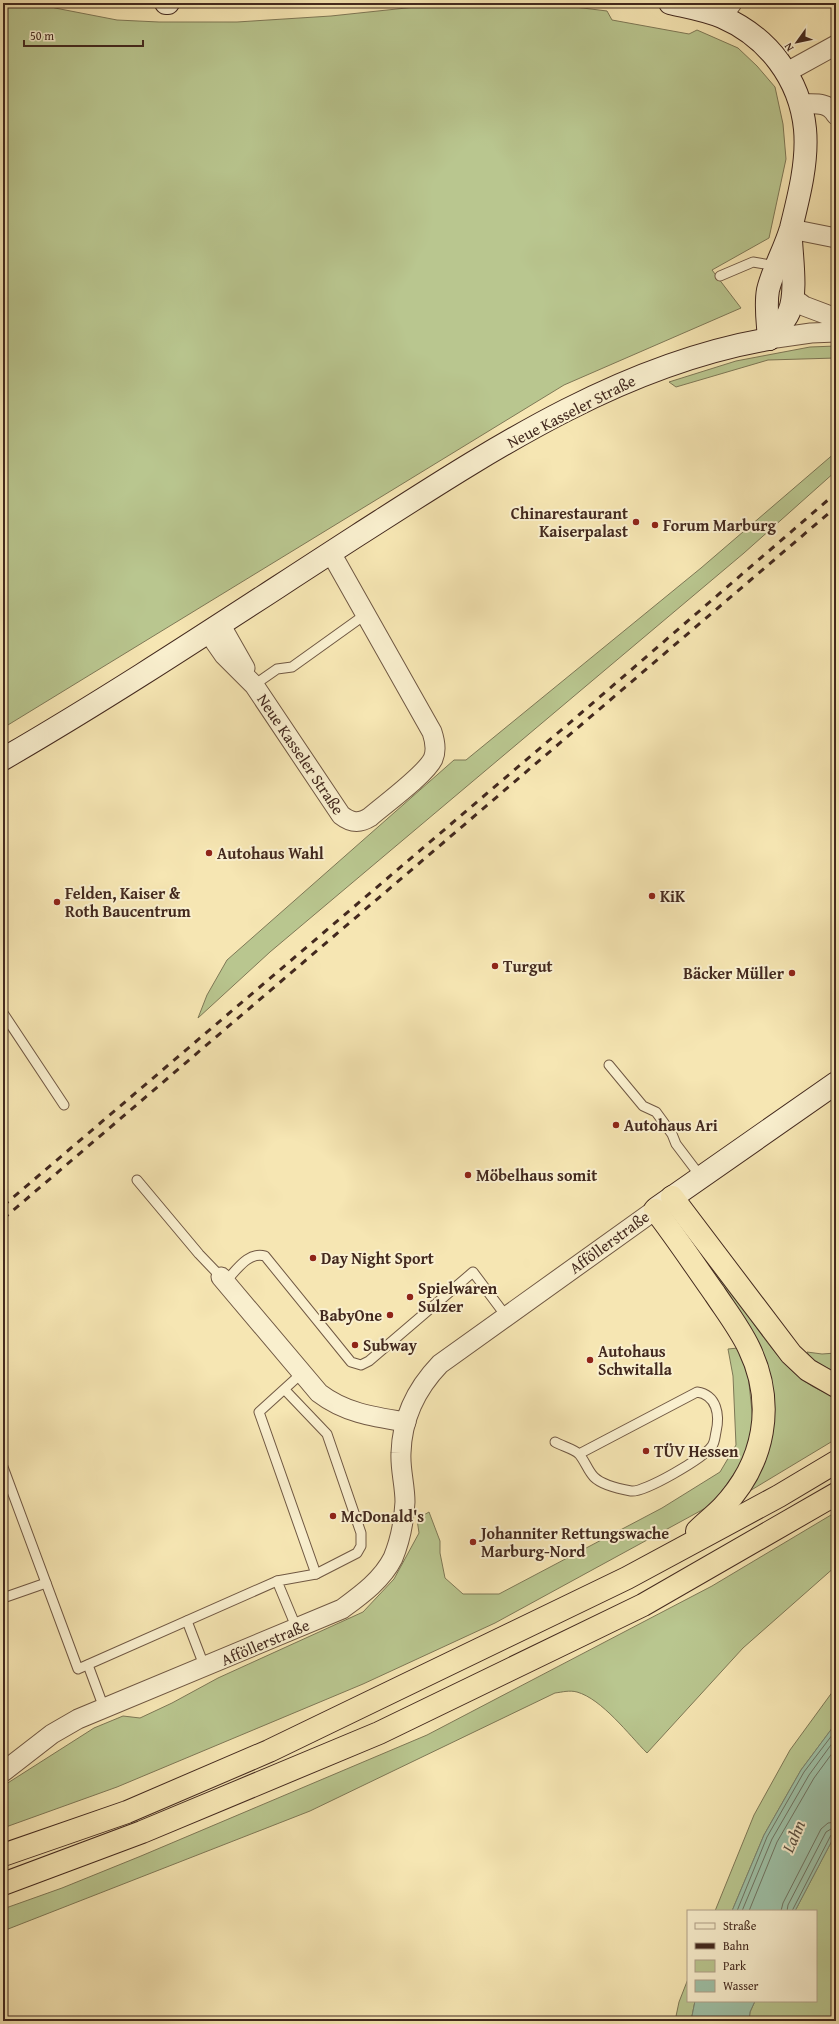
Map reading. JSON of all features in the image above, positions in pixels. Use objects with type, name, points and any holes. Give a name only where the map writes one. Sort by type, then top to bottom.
[{"type":"highway","points":[[672,1197],[791,1354],[808,1370],[836,1386]]},
{"type":"highway","points":[[655,1210],[730,1317],[748,1347],[760,1378],[765,1412],[763,1432],[754,1459],[735,1492],[722,1508],[670,1555]]},
{"type":"highway","points":[[3,1856],[127,1812],[269,1751],[620,1581],[779,1496],[836,1462]]},
{"type":"highway","points":[[3,1884],[142,1832],[379,1733],[644,1604],[782,1527],[836,1494]]},
{"type":"main road","points":[[670,3],[727,10],[762,42],[787,72],[800,104],[805,129],[805,156],[791,229],[768,289],[766,300],[769,339]]},
{"type":"main road","points":[[769,339],[783,323],[790,310],[792,297],[791,229]]},
{"type":"main road","name":"Neue Kasseler Straße","points":[[3,759],[214,628],[493,450],[588,400],[638,376],[732,345],[769,339]]},
{"type":"main road","name":"Afföllerstraße","points":[[655,1210],[836,1083]]},
{"type":"street","points":[[787,72],[836,45]]},
{"type":"street","points":[[800,104],[827,105],[833,109],[836,115]]},
{"type":"street","points":[[791,229],[836,238]]},
{"type":"street","points":[[792,297],[804,306],[836,318]]},
{"type":"street","name":"Neue Kasseler Straße","points":[[769,339],[811,333],[836,332]]},
{"type":"street","name":"Neue Kasseler Straße","points":[[214,628],[224,655],[253,683],[341,815],[347,820],[355,822],[370,817],[425,770],[432,760],[435,751],[432,732],[331,553]]},
{"type":"street","name":"Afföllerstraße","points":[[3,1772],[52,1734],[104,1708],[205,1668],[342,1609],[368,1590],[392,1558],[403,1520],[405,1501],[401,1454],[406,1422],[411,1403],[420,1386],[440,1364],[655,1210]]},
{"type":"street","points":[[223,1280],[319,1393],[342,1407],[371,1417],[406,1422]]},
{"type":"lane","points":[[720,276],[753,262],[777,266]]},
{"type":"lane","points":[[253,683],[277,669],[292,667],[366,614]]},
{"type":"lane","points":[[3,1013],[64,1105]]},
{"type":"lane","points":[[609,1065],[643,1106],[656,1112],[672,1134],[676,1144],[701,1177]]},
{"type":"lane","points":[[137,1180],[199,1254],[223,1280],[252,1256],[258,1254],[265,1256],[351,1362],[358,1365],[369,1361],[473,1272],[506,1316]]},
{"type":"lane","points":[[302,1373],[259,1412],[316,1574]]},
{"type":"lane","points":[[3,1468],[78,1669],[277,1581],[316,1574],[357,1553],[361,1546],[361,1533],[327,1434],[285,1390]]},
{"type":"lane","points":[[555,1442],[579,1454],[595,1478],[609,1485],[633,1491],[644,1489],[697,1460],[713,1445],[719,1420],[717,1409],[712,1399],[704,1393],[697,1392],[579,1454]]},
{"type":"lane","points":[[277,1581],[297,1629]]},
{"type":"lane","points":[[3,1598],[46,1583]]},
{"type":"lane","points":[[187,1621],[205,1668]]},
{"type":"lane","points":[[88,1664],[104,1708]]},
{"type":"green space","points":[[3,3],[42,3],[55,8],[117,20],[159,22],[237,22],[331,16],[453,3],[542,3],[607,11],[612,20],[689,34],[697,30],[738,48],[757,66],[775,87],[783,124],[786,159],[769,238],[712,270],[741,308],[564,385],[3,728]]},
{"type":"green space","points":[[836,346],[836,358],[768,360],[676,387],[669,382],[736,361],[810,347]]},
{"type":"green space","points":[[836,452],[836,471],[744,553],[270,952],[198,1018],[207,995],[227,960],[454,760],[466,760],[701,568]]},
{"type":"green space","points":[[679,1220],[779,1357],[791,1370],[805,1381],[820,1390],[836,1396],[836,1439],[748,1492],[772,1403],[677,1225]]},
{"type":"green space","points":[[738,1348],[748,1374],[753,1421],[747,1455],[713,1504],[495,1623],[363,1684],[117,1787],[3,1828],[3,1786],[94,1728],[123,1716],[140,1718],[172,1703],[218,1678],[363,1612],[394,1579],[419,1533],[417,1519],[429,1512],[440,1541],[440,1553],[445,1578],[463,1594],[499,1594],[662,1508],[720,1472],[736,1445],[733,1376],[728,1349]]},
{"type":"green space","points":[[807,1352],[822,1354],[836,1353],[836,1372],[812,1361]]},
{"type":"green space","points":[[836,1512],[836,1566],[743,1648],[647,1753],[615,1718],[596,1702],[577,1692],[569,1691],[555,1693],[310,1811],[3,1931],[3,1909],[62,1888],[141,1856],[427,1735],[712,1586]]},
{"type":"green space","points":[[836,1687],[836,1723],[801,1770],[764,1835],[732,1910],[715,1910],[754,1815],[790,1750]]},
{"type":"green space","points":[[836,1833],[836,2021],[749,2021],[750,2012],[755,2002],[817,2002],[817,1910],[796,1910]]},
{"type":"green space","points":[[687,1982],[687,2002],[695,2002],[691,2021],[675,2021],[679,2002]]},
{"type":"water","name":"Lahn","points":[[836,1723],[836,1833],[796,1910],[732,1910],[764,1835],[801,1770]]},
{"type":"water","points":[[695,2002],[755,2002],[750,2012],[749,2021],[691,2021]]},
{"type":"railway","points":[[3,1206],[580,714],[836,493]]},
{"type":"railway","points":[[3,1219],[836,507]]},
{"type":"place","name":"Chinarestaurant Kaiserpalast","points":[[636,522]]},
{"type":"place","name":"Forum Marburg","points":[[655,525]]},
{"type":"place","name":"Autohaus Wahl","points":[[209,853]]},
{"type":"place","name":"KiK","points":[[652,896]]},
{"type":"place","name":"Felden, Kaiser & Roth Baucentrum","points":[[57,902]]},
{"type":"place","name":"Turgut","points":[[495,966]]},
{"type":"place","name":"Bäcker Müller","points":[[792,973]]},
{"type":"place","name":"Autohaus Ari","points":[[616,1125]]},
{"type":"place","name":"Möbelhaus somit","points":[[468,1175]]},
{"type":"place","name":"Day Night Sport","points":[[313,1258]]},
{"type":"place","name":"Spielwaren Sulzer","points":[[410,1297]]},
{"type":"place","name":"BabyOne","points":[[390,1315]]},
{"type":"place","name":"Subway","points":[[355,1345]]},
{"type":"place","name":"Autohaus Schwitalla","points":[[590,1360]]},
{"type":"place","name":"TÜV Hessen","points":[[646,1451]]},
{"type":"place","name":"McDonald's","points":[[333,1516]]},
{"type":"place","name":"Johanniter Rettungswache Marburg-Nord","points":[[473,1542]]}]
